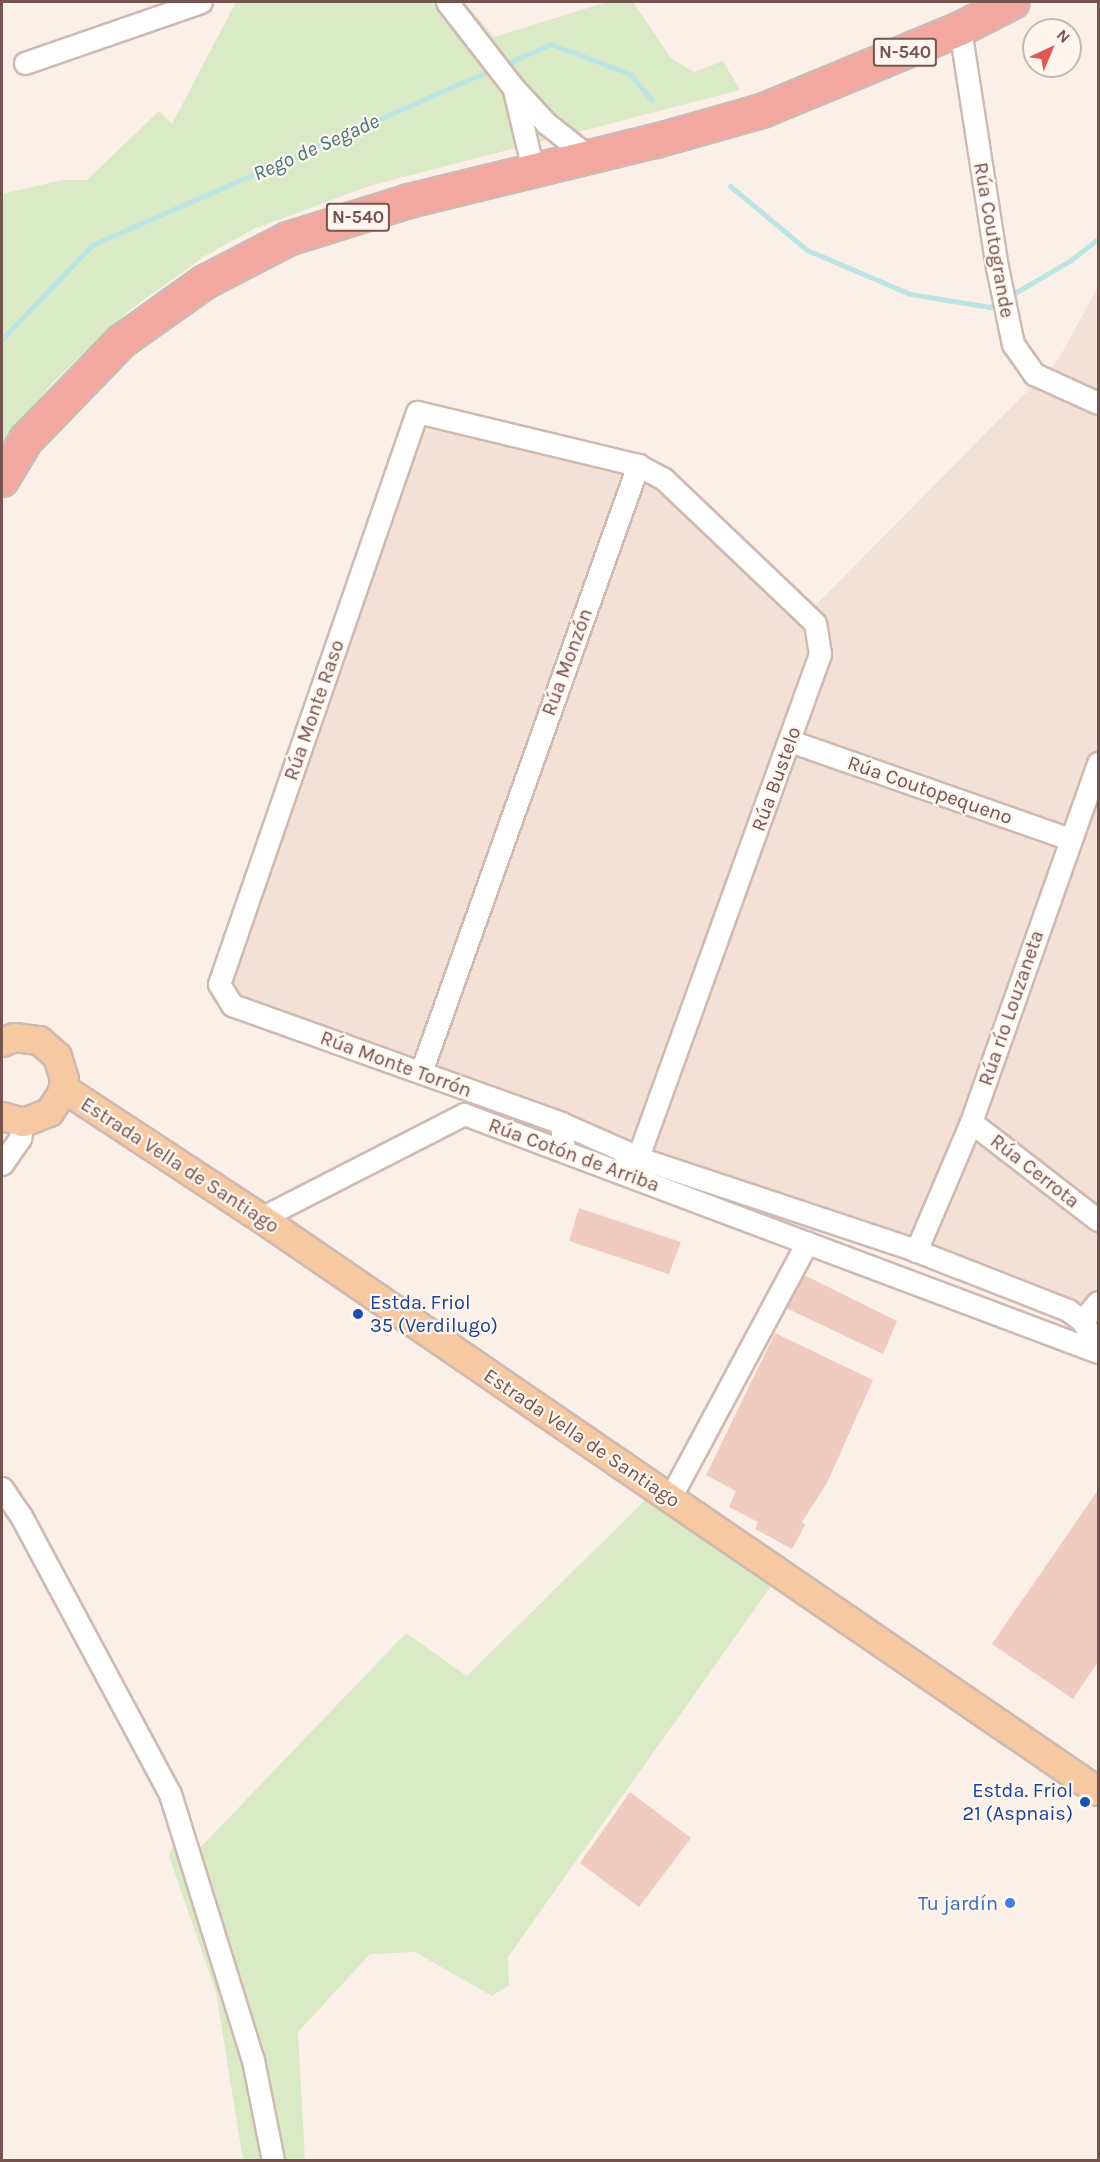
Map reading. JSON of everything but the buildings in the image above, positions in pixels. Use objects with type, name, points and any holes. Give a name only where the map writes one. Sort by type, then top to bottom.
[{"type":"highway","name":"N-540","points":[[2,480],[26,440],[122,342],[205,282],[288,239],[409,201],[589,157],[762,111],[960,29],[1013,2]]},
{"type":"main road","name":"Estrada Vella de Santiago","points":[[2,1042],[27,1037],[49,1047],[62,1067],[63,1088],[49,1112],[12,1119]]},
{"type":"main road","name":"Estrada Vella de Santiago","points":[[63,1088],[261,1218],[1098,1791]]},
{"type":"street","points":[[25,63],[201,2]]},
{"type":"street","points":[[447,2],[513,87],[546,123],[589,157]]},
{"type":"street","name":"Rúa Coutogrande","points":[[960,29],[997,267],[1013,344],[1034,374],[1098,403]]},
{"type":"street","points":[[513,87],[533,170]]},
{"type":"street","name":"Rúa Monte Raso","points":[[232,1005],[219,984],[417,412],[638,465]]},
{"type":"street","name":"Rúa Bustelo","points":[[638,465],[664,479],[815,623],[820,654],[638,1157]]},
{"type":"street","name":"Rúa Monzón","points":[[421,1072],[638,465]]},
{"type":"street","name":"Rúa Coutopequeno","points":[[790,741],[1070,839]]},
{"type":"street","name":"Rúa río Louzaneta","points":[[916,1252],[971,1122],[1098,764]]},
{"type":"street","name":"Rúa Monte Torrón","points":[[232,1005],[561,1123],[638,1157]]},
{"type":"street","name":"Rúa Cotón de Arriba","points":[[261,1218],[465,1114],[1098,1352]]},
{"type":"street","points":[[2,1164],[20,1138],[12,1119]]},
{"type":"street","name":"Rúa Cerrota","points":[[971,1122],[1098,1220]]},
{"type":"street","points":[[561,1123],[564,1151]]},
{"type":"street","name":"Rúa Monte Torrón","points":[[564,1151],[584,1142],[638,1157],[916,1252],[1084,1327]]},
{"type":"street","points":[[670,1498],[807,1242]]},
{"type":"street","points":[[902,1280],[892,1263],[898,1253],[916,1252]]},
{"type":"street","points":[[1060,1338],[1084,1327],[1098,1302]]},
{"type":"street","points":[[2,1488],[21,1516],[170,1794],[253,2060],[273,2160]]},
{"type":"shaded area","points":[[1098,287],[1098,1343],[1076,1304],[238,998],[231,980],[412,442],[425,427],[613,468],[660,490],[801,620],[1058,360]]},
{"type":"green space","points":[[236,2],[464,2],[494,37],[607,2],[633,2],[671,58],[694,72],[723,61],[740,90],[369,186],[254,229],[205,256],[131,309],[52,383],[2,446],[2,194],[62,180],[87,180],[159,111],[172,124]]},
{"type":"green space","points":[[646,1499],[772,1585],[508,1957],[509,1985],[492,1996],[415,1952],[370,1954],[298,2032],[305,2160],[243,2160],[216,1992],[169,1856],[179,1831],[196,1852],[406,1633],[467,1676]]},
{"type":"waterway","name":"Rego de Segade","points":[[501,66],[551,44],[630,74],[652,100]]},
{"type":"waterway","name":"Rego de Segade","points":[[2,339],[92,245],[493,69]]},
{"type":"waterway","name":"Rego de Segade","points":[[730,186],[807,250],[910,294],[990,307],[1000,301]]},
{"type":"waterway","name":"Rego de Segade","points":[[1008,297],[1071,260],[1098,239]]},
{"type":"place","name":"Estda. Friol 35 (Verdilugo)","points":[[358,1314]]},
{"type":"place","name":"Estda. Friol 21 (Aspnais)","points":[[1085,1802]]},
{"type":"place","name":"Tu jardín","points":[[1010,1903]]}]
